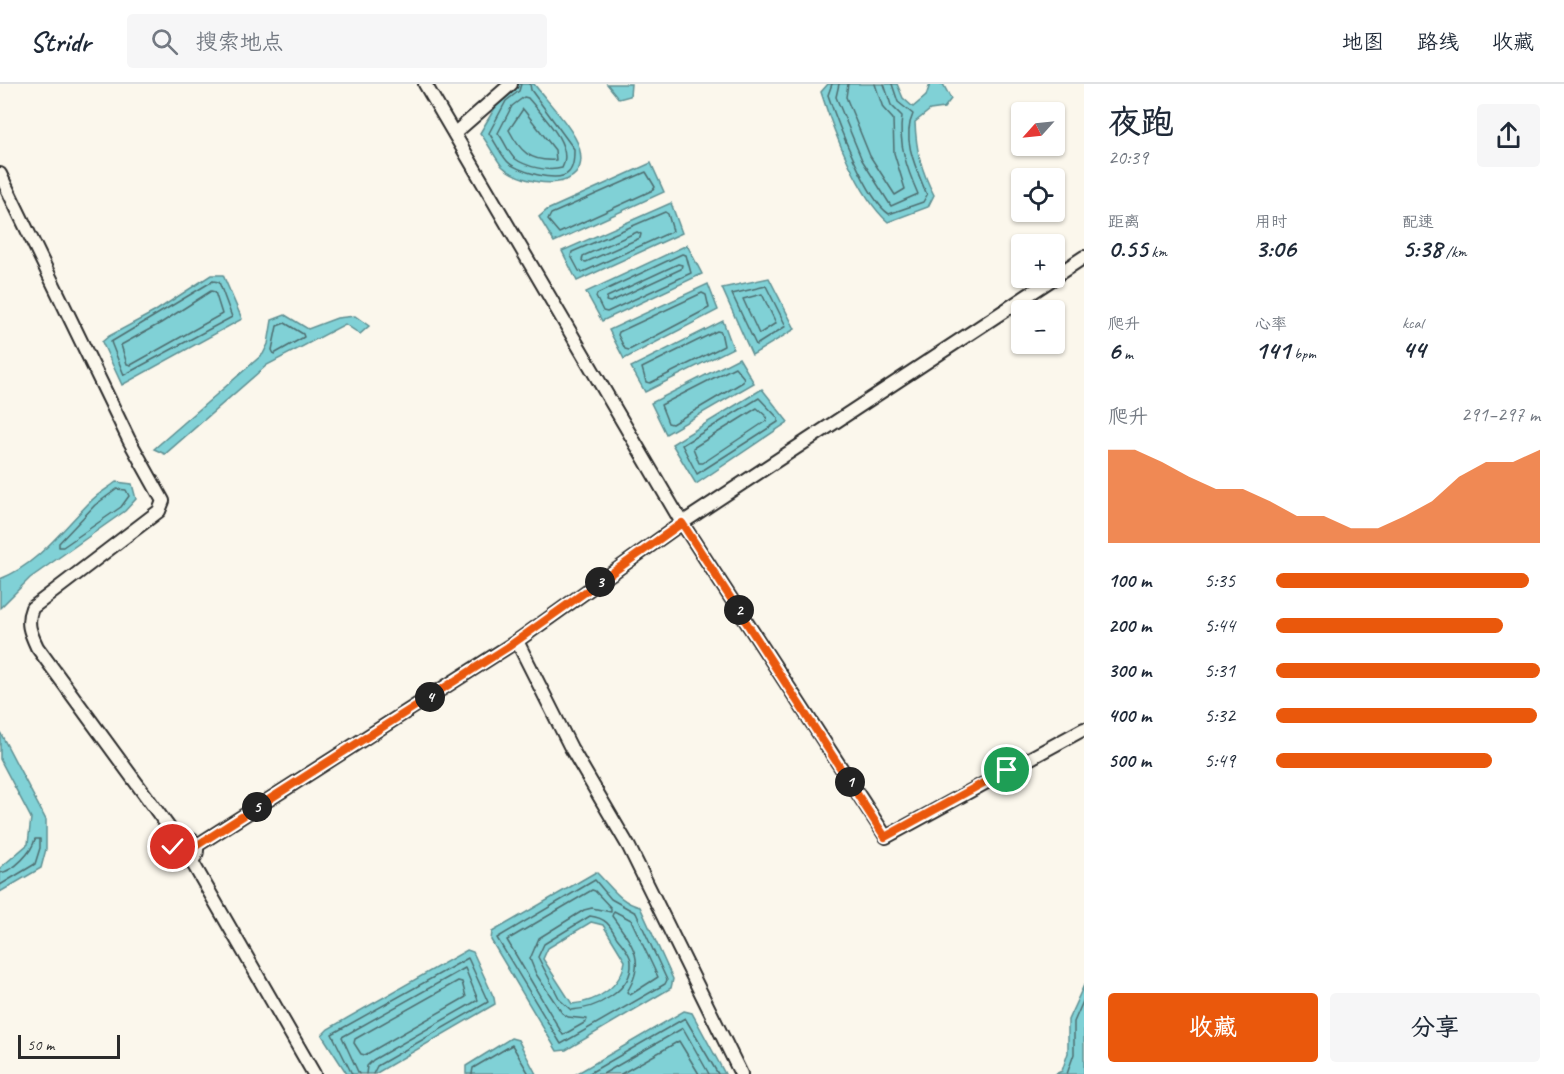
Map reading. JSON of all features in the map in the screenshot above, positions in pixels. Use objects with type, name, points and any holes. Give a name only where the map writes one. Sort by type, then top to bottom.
[{"type":"street","points":[[425,84],[682,523],[885,837],[1084,729]]},
{"type":"street","points":[[454,133],[511,84]]},
{"type":"street","points":[[0,174],[129,440],[163,501],[159,511],[32,608],[27,619],[29,631],[37,647],[178,840]]},
{"type":"street","points":[[1065,270],[1084,257]]},
{"type":"street","points":[[196,846],[517,641],[682,523],[1037,288]]},
{"type":"street","points":[[517,641],[571,748],[629,848],[741,1074]]},
{"type":"street","points":[[188,838],[196,846],[196,854],[191,860],[183,862],[174,855],[173,847],[178,840],[188,838]]},
{"type":"street","points":[[191,860],[314,1074]]},
{"type":"water","points":[[518,84],[534,84],[566,123],[576,140],[581,162],[576,173],[567,180],[540,182],[513,174],[501,165],[480,133],[502,96]]},
{"type":"water","points":[[607,84],[631,84],[630,96],[619,99]]},
{"type":"water","points":[[828,84],[897,84],[903,98],[913,107],[926,96],[930,84],[943,84],[951,99],[944,108],[930,110],[915,122],[920,160],[934,195],[928,207],[888,222],[877,211],[848,162],[832,125],[821,92]]},
{"type":"water","points":[[651,163],[664,192],[554,242],[539,217],[547,210]]},
{"type":"water","points":[[671,203],[682,233],[577,281],[562,251]]},
{"type":"water","points":[[687,245],[702,274],[602,321],[586,292]]},
{"type":"water","points":[[211,275],[223,275],[242,319],[122,385],[102,342]]},
{"type":"water","points":[[769,278],[795,329],[752,355],[722,288]]},
{"type":"water","points":[[708,284],[718,310],[624,359],[609,330]]},
{"type":"water","points":[[285,315],[308,329],[337,318],[355,316],[369,326],[360,334],[345,324],[267,365],[165,454],[154,449],[263,354],[268,344],[272,320]]},
{"type":"water","points":[[723,321],[733,348],[645,392],[631,367]]},
{"type":"water","points":[[739,358],[754,383],[666,434],[651,403]]},
{"type":"water","points":[[762,389],[788,422],[696,484],[672,444]]},
{"type":"water","points":[[116,482],[132,484],[136,499],[125,511],[30,578],[0,608],[0,579],[38,556],[93,499]]},
{"type":"water","points":[[0,732],[46,820],[46,849],[41,868],[0,892],[0,868],[28,844],[31,818],[0,759]]},
{"type":"water","points":[[596,872],[626,901],[640,907],[673,979],[671,988],[566,1050],[557,1051],[491,940],[492,932]],"holes":[[[591,922],[603,925],[625,961],[623,970],[613,986],[599,996],[572,1004],[543,959],[548,948]]]},
{"type":"water","points":[[467,950],[473,952],[495,1004],[375,1074],[347,1074],[322,1035],[328,1029]]},
{"type":"water","points":[[1084,985],[1084,1074],[1055,1074],[1062,1071],[1068,1053],[1068,1020]]},
{"type":"water","points":[[684,1011],[692,1013],[725,1074],[576,1074]]},
{"type":"water","points":[[511,1038],[518,1040],[536,1074],[466,1074],[466,1066]]},
{"type":"route","points":[[173,847],[180,838],[192,840],[196,846],[508,647],[682,523],[885,837],[1007,770]]}]
